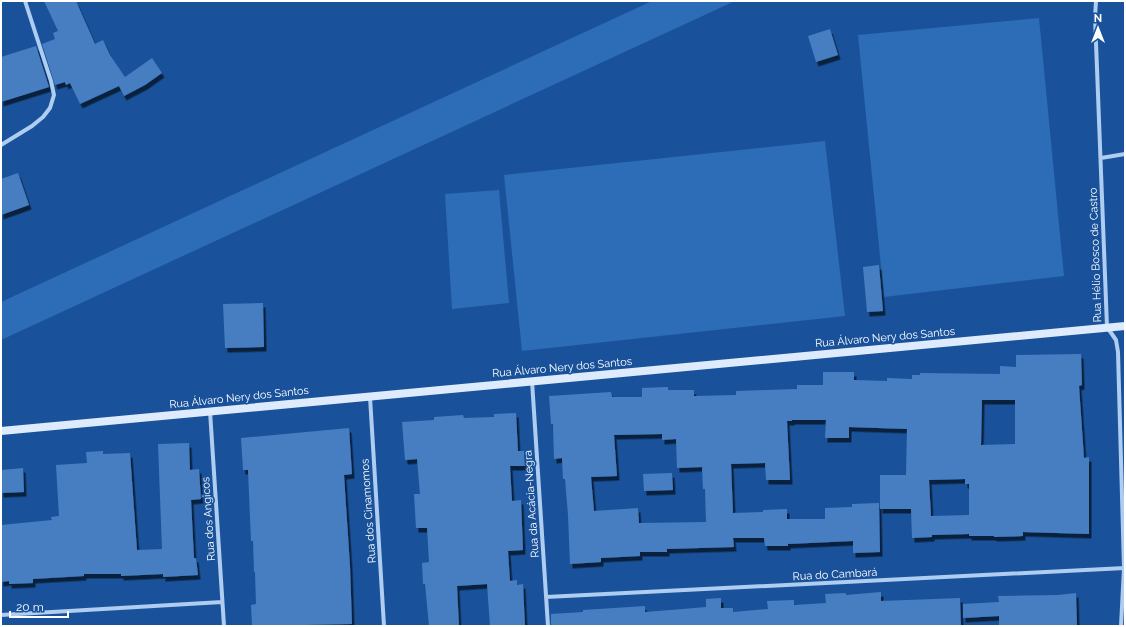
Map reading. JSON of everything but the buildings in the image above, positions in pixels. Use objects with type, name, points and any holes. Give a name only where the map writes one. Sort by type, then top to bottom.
[{"type":"main road","name":"Rua Álvaro Nery dos Santos","points":[[1,431],[1125,326]]},
{"type":"street","points":[[1,145],[32,126],[43,117],[50,108],[54,96],[51,81],[25,1]]},
{"type":"street","name":"Rua Hélio Bosco de Castro","points":[[1096,1],[1095,17],[1107,327],[1116,340],[1118,352],[1125,568],[1121,626]]},
{"type":"street","points":[[1101,158],[1125,154]]},
{"type":"street","name":"Rua da Acácia-Negra","points":[[532,381],[548,626]]},
{"type":"street","name":"Rua dos Cinamomos","points":[[370,396],[384,626]]},
{"type":"street","name":"Rua dos Angicos","points":[[210,411],[224,626]]},
{"type":"street","name":"Rua do Cambará","points":[[546,598],[1125,568]]},
{"type":"street","points":[[1,615],[222,602]]},
{"type":"shaded area","points":[[652,1],[735,1],[1,340],[1,302]]},
{"type":"shaded area","points":[[1039,18],[1064,276],[884,297],[858,35]]},
{"type":"shaded area","points":[[825,141],[845,316],[522,351],[504,175]]},
{"type":"shaded area","points":[[499,190],[509,303],[452,309],[445,194]]}]
